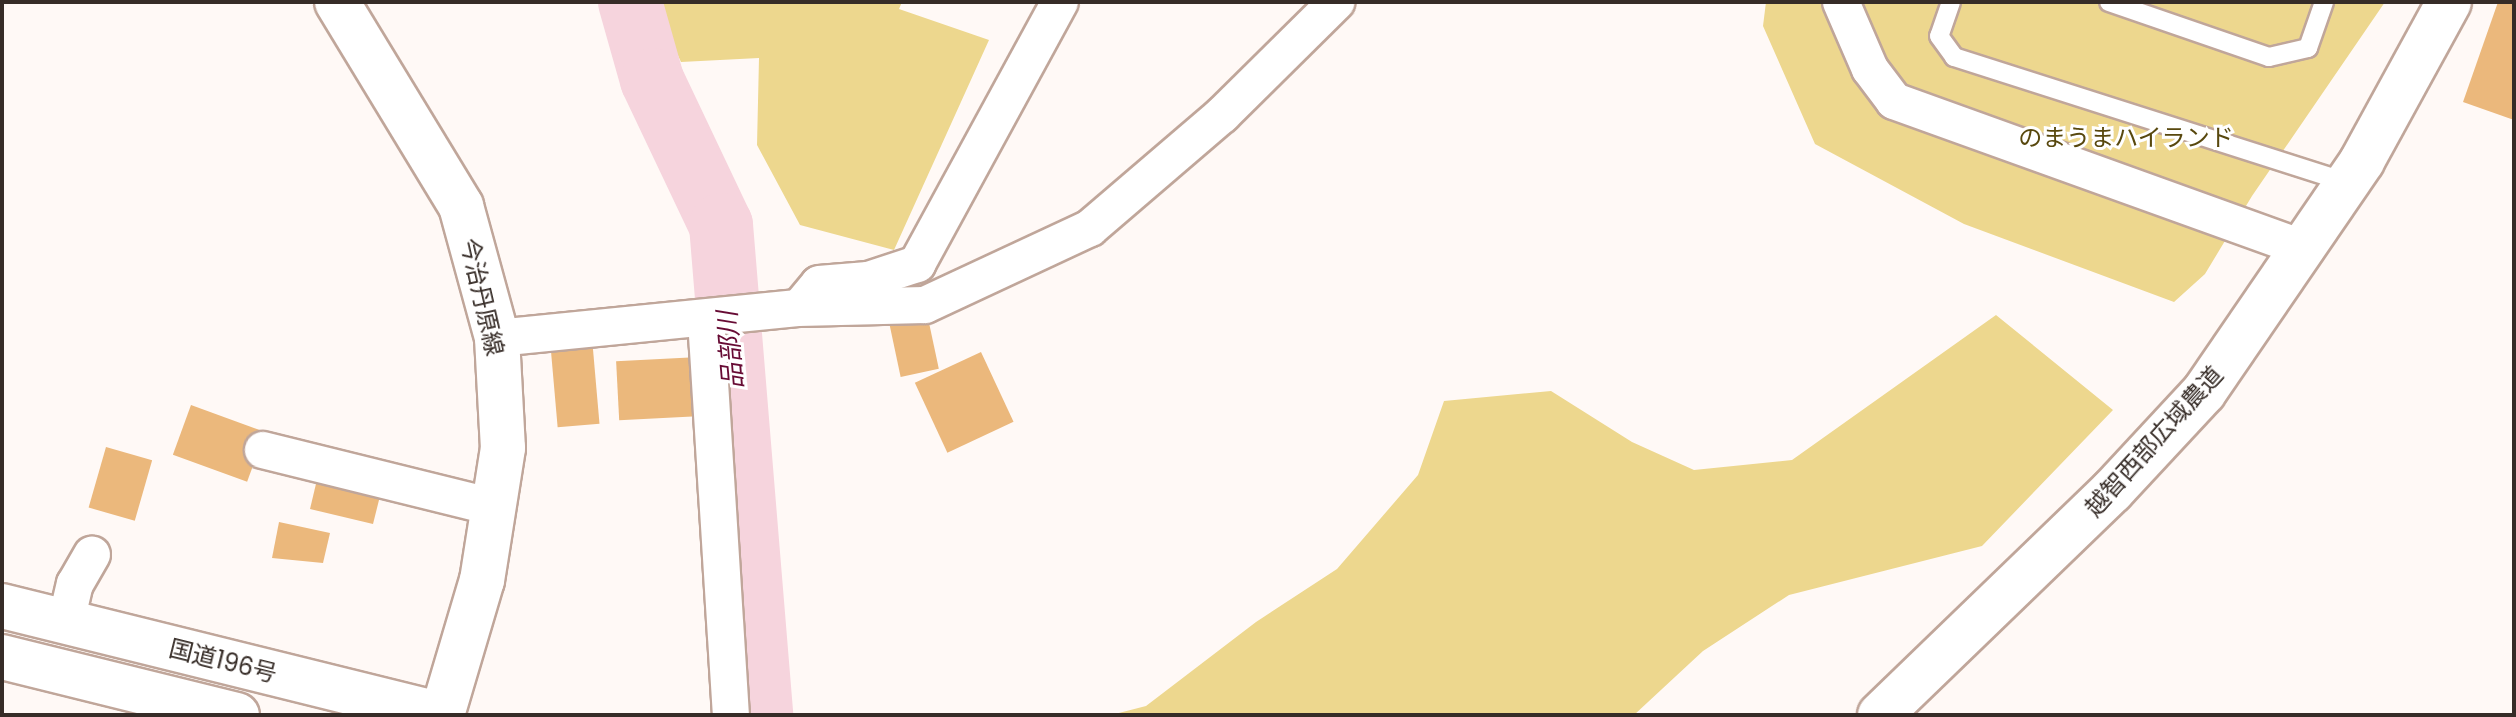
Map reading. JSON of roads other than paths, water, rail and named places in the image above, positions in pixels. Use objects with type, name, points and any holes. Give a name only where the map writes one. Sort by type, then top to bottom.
[{"type":"main road","name":"今治丹原線","points":[[337,2],[461,206],[497,338],[503,448],[482,580],[442,715]]},
{"type":"main road","name":"越智西部広域農道","points":[[1880,715],[2112,491],[2204,392],[2306,249],[2348,183],[2449,2]]},
{"type":"main road","name":"国道196号","points":[[2,606],[442,715]]},
{"type":"main road","name":"国道196号","points":[[2,657],[237,715]]},
{"type":"street","points":[[798,308],[819,284],[868,280],[917,264],[1060,2]]},
{"type":"street","points":[[497,338],[798,308],[925,305],[1090,228],[1222,115],[1336,2]]},
{"type":"street","points":[[1841,2],[1870,69],[1894,101],[2306,249]]},
{"type":"street","points":[[706,319],[731,715]]},
{"type":"street","points":[[263,450],[494,507]]},
{"type":"street","points":[[66,622],[75,584],[92,555]]},
{"type":"lane","points":[[1951,2],[1939,36],[1954,57],[2348,183]]},
{"type":"lane","points":[[2109,2],[2269,57],[2308,48],[2324,2]]},
{"type":"waterway","name":"品部川","points":[[630,2],[652,80],[721,225],[761,715]]},
{"type":"park label","name":"のまうまハイランド","points":[[2126,138]]}]
